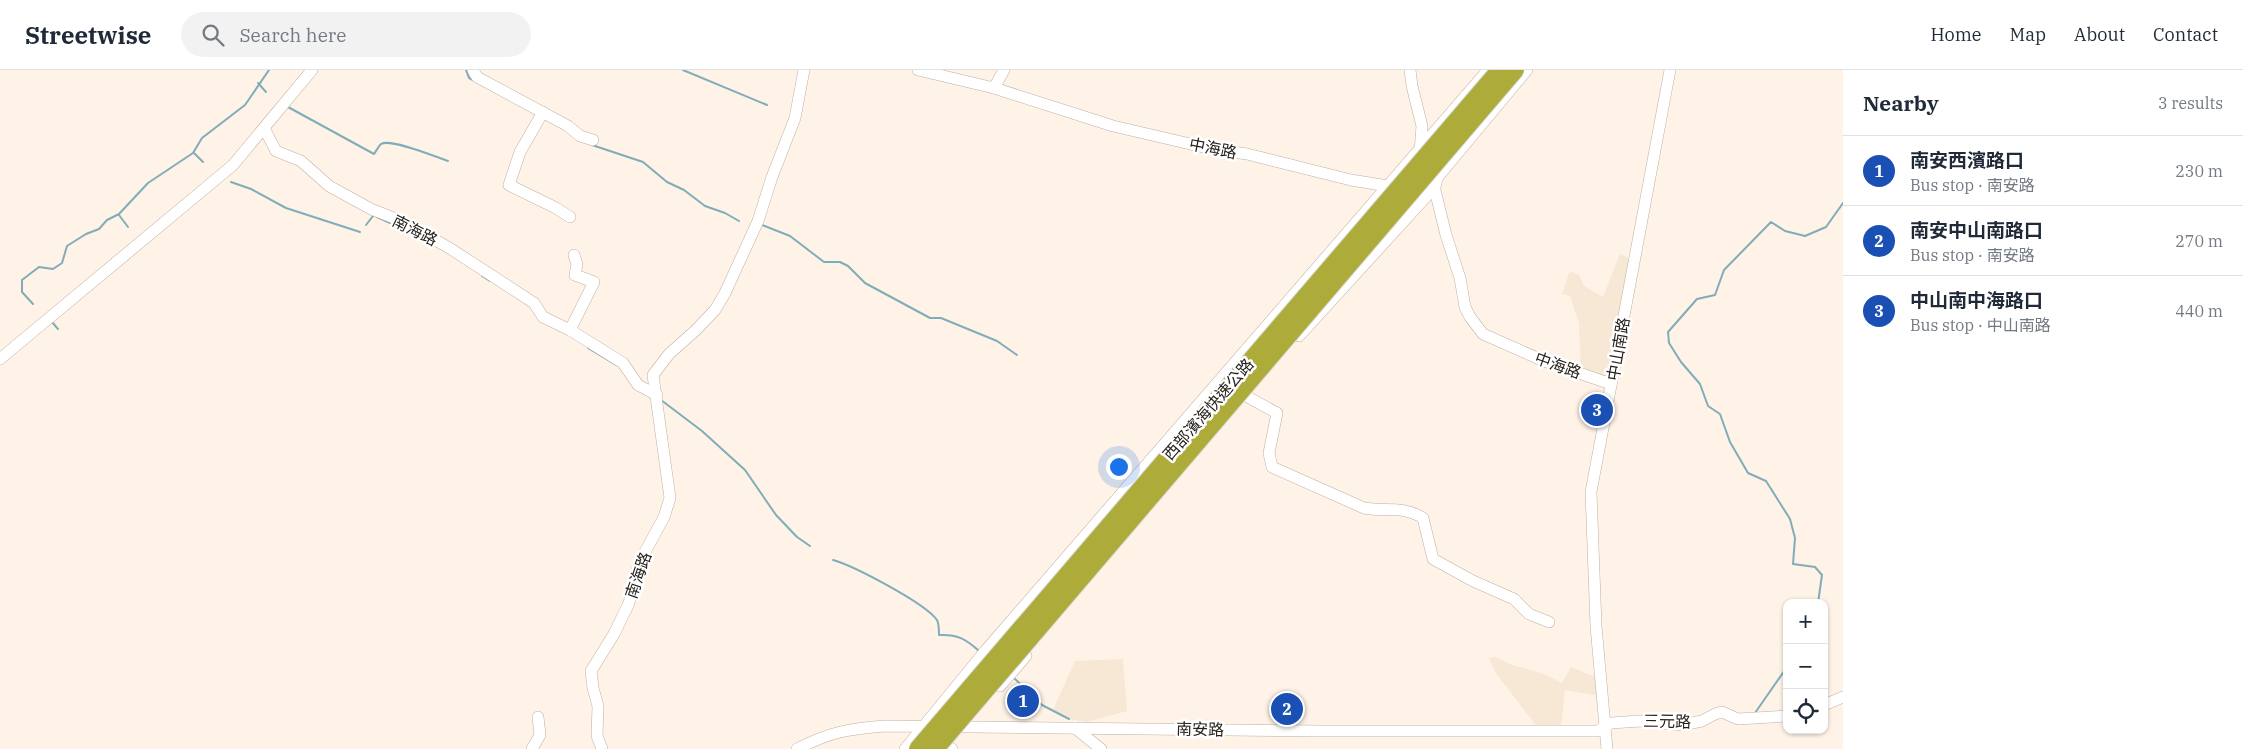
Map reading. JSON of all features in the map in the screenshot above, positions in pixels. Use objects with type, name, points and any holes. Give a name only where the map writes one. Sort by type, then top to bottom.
[{"type":"highway","name":"西部濱海快速公路","points":[[917,749],[1499,70]]},
{"type":"highway","name":"西部濱海快速公路","points":[[945,748],[1516,70]]},
{"type":"street","points":[[0,360],[234,165],[312,70]]},
{"type":"street","points":[[473,70],[477,77],[568,126],[580,136],[593,140]]},
{"type":"street","name":"南海路","points":[[602,749],[597,736],[598,706],[591,670],[614,634],[629,603],[639,562],[664,517],[670,498],[653,375],[668,354],[696,330],[715,310],[740,262],[758,221],[772,177],[796,118],[804,70]]},
{"type":"street","name":"中海路","points":[[918,70],[994,88],[1113,126],[1212,149],[1247,154],[1351,180],[1388,187],[1435,187]]},
{"type":"street","points":[[994,88],[1004,70]]},
{"type":"street","name":"中海路","points":[[1410,70],[1422,126],[1420,150],[1435,187],[1470,317],[1483,334],[1544,361],[1611,384]]},
{"type":"street","points":[[905,749],[986,650],[1488,70]]},
{"type":"street","points":[[924,726],[945,748],[1012,673],[1244,395],[1435,187],[1437,178],[1527,70]]},
{"type":"street","name":"中山南路","points":[[1607,749],[1596,626],[1591,492],[1670,70]]},
{"type":"street","points":[[543,112],[520,152],[509,184],[570,217]]},
{"type":"street","name":"南海路","points":[[264,130],[276,150],[302,161],[329,186],[371,209],[404,222],[451,250],[534,303],[543,317],[570,330],[623,363],[638,384],[657,395]]},
{"type":"street","points":[[570,330],[594,282],[575,275],[577,264],[574,255]]},
{"type":"street","points":[[1244,395],[1277,414],[1269,453],[1272,467],[1364,508],[1373,510],[1393,508],[1418,514],[1423,518],[1432,559],[1473,582],[1514,600],[1529,614],[1548,622]]},
{"type":"street","points":[[1828,703],[1843,696]]},
{"type":"street","name":"三元路","points":[[1605,726],[1612,723],[1640,721],[1682,725],[1702,721],[1722,712],[1738,719],[1783,716]]},
{"type":"street","points":[[532,749],[540,735],[538,717]]},
{"type":"street","name":"南安路","points":[[797,749],[824,735],[852,729],[924,726],[1320,732],[1552,732],[1598,731],[1605,726]]},
{"type":"street","points":[[1075,728],[1101,749]]},
{"type":"shaded area","points":[[1620,254],[1631,259],[1607,381],[1581,373],[1579,323],[1570,296],[1562,294],[1570,271],[1579,275],[1584,286],[1603,297]]},
{"type":"shaded area","points":[[1496,657],[1509,664],[1541,673],[1562,683],[1571,667],[1598,678],[1600,696],[1565,690],[1561,728],[1538,728],[1495,672],[1489,658]]},
{"type":"shaded area","points":[[1123,659],[1127,711],[1087,722],[1068,719],[1053,710],[1075,661]]},
{"type":"waterway","points":[[33,304],[22,292],[22,280],[39,267],[53,269],[62,263],[67,246],[86,234],[99,229],[107,220],[119,214],[148,183],[193,153],[202,138],[245,105],[269,70]]},
{"type":"waterway","points":[[466,70],[469,78],[473,80]]},
{"type":"waterway","points":[[683,70],[767,105]]},
{"type":"waterway","points":[[258,83],[266,92]]},
{"type":"waterway","points":[[288,107],[374,154],[381,144],[386,143],[414,149],[448,161]]},
{"type":"waterway","points":[[592,145],[643,162],[667,182],[684,190],[705,206],[725,213],[739,221]]},
{"type":"waterway","points":[[194,153],[203,162]]},
{"type":"waterway","points":[[231,182],[251,189],[286,208],[360,232]]},
{"type":"waterway","points":[[1819,599],[1822,575],[1815,567],[1793,564],[1795,538],[1790,519],[1766,481],[1748,473],[1730,442],[1720,414],[1708,406],[1700,384],[1681,362],[1669,343],[1668,332],[1697,299],[1715,295],[1724,270],[1771,222],[1785,231],[1805,236],[1826,227],[1843,203]]},
{"type":"waterway","points":[[119,215],[128,227]]},
{"type":"waterway","points":[[366,225],[373,216]]},
{"type":"waterway","points":[[377,217],[410,232]]},
{"type":"waterway","points":[[762,225],[790,236],[824,262],[840,262],[848,266],[865,283],[930,318],[941,318],[997,341],[1017,355]]},
{"type":"waterway","points":[[482,276],[490,281]]},
{"type":"waterway","points":[[52,322],[58,329]]},
{"type":"waterway","points":[[588,348],[618,366]]},
{"type":"waterway","points":[[661,400],[702,431],[745,470],[776,515],[797,537],[810,546]]},
{"type":"waterway","points":[[833,560],[872,577],[919,604],[937,620],[939,635],[951,635],[961,638],[979,651]]},
{"type":"waterway","points":[[1755,713],[1783,673]]},
{"type":"waterway","points":[[1014,678],[1042,705],[1069,719]]},
{"type":"place","name":"中山南中海路口","points":[[1597,410]]},
{"type":"place","name":"南安西濱路口","points":[[1023,701]]},
{"type":"place","name":"南安中山南路口","points":[[1287,709]]}]
